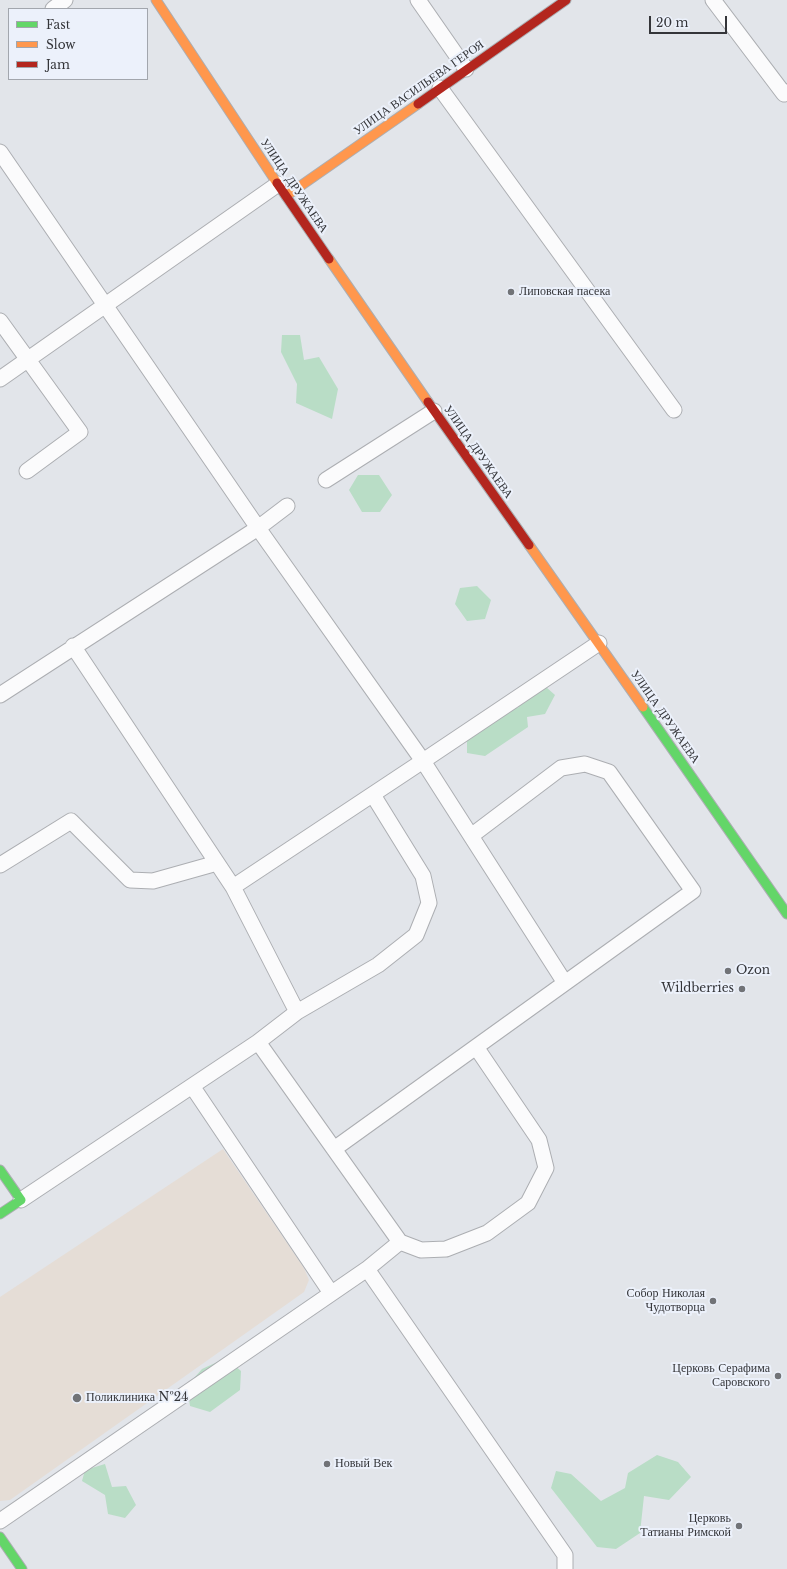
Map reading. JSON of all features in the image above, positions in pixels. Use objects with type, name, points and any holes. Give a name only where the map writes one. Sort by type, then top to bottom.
[{"type":"street","name":"УЛИЦА ДРУЖАЕВА","points":[[156,0],[286,196],[434,411],[599,643],[787,914]]},
{"type":"street","name":"УЛИЦА ВАСИЛЬЕВА ГЕРОЯ","points":[[286,196],[566,0]]},
{"type":"street","points":[[0,1170],[21,1200],[0,1214]]},
{"type":"street","points":[[0,1537],[22,1569]]},
{"type":"lane","points":[[54,8],[66,0]]},
{"type":"lane","points":[[418,0],[466,69]]},
{"type":"lane","points":[[713,0],[784,94],[787,92]]},
{"type":"lane","points":[[440,88],[674,410]]},
{"type":"lane","points":[[0,152],[258,528],[423,762],[565,983]]},
{"type":"lane","points":[[0,379],[278,184]]},
{"type":"lane","points":[[0,321],[29,359],[80,432],[27,471]]},
{"type":"lane","points":[[326,480],[434,411]]},
{"type":"lane","points":[[0,695],[73,646],[258,528],[287,506]]},
{"type":"lane","points":[[233,887],[423,762],[599,643]]},
{"type":"lane","points":[[73,646],[233,887],[297,1012]]},
{"type":"lane","points":[[334,1149],[693,891],[609,772],[585,764],[562,768],[471,836]]},
{"type":"lane","points":[[21,1200],[258,1042],[297,1012],[378,965],[416,935],[429,903],[423,876],[373,795]]},
{"type":"lane","points":[[0,865],[71,821],[130,880],[153,881],[217,863]]},
{"type":"lane","points":[[258,1042],[400,1242],[421,1250],[446,1249],[487,1233],[528,1203],[546,1168],[539,1140],[476,1047]]},
{"type":"lane","points":[[192,1086],[331,1293]]},
{"type":"lane","points":[[0,1522],[367,1269],[400,1242]]},
{"type":"lane","points":[[367,1269],[565,1555],[565,1569]]},
{"type":"shaded area","name":"Поликлиника №24","points":[[223,1149],[304,1268],[309,1280],[304,1292],[10,1500],[0,1501],[0,1297]]},
{"type":"green space","points":[[282,335],[300,335],[304,360],[319,357],[338,389],[332,419],[296,403],[297,384],[281,352]]},
{"type":"green space","points":[[358,475],[379,475],[392,495],[380,512],[362,512],[349,490]]},
{"type":"green space","points":[[477,586],[491,600],[485,619],[467,621],[455,604],[460,588]]},
{"type":"green space","points":[[546,687],[555,695],[545,714],[527,717],[528,727],[485,756],[467,753],[467,738],[495,708],[518,708],[525,689]]},
{"type":"green space","points":[[226,1358],[241,1371],[240,1390],[210,1412],[190,1406],[187,1386],[202,1369]]},
{"type":"green space","points":[[657,1455],[678,1462],[691,1477],[669,1500],[644,1496],[640,1533],[616,1549],[597,1547],[551,1488],[556,1471],[571,1474],[601,1501],[625,1488],[628,1473]]},
{"type":"green space","points":[[105,1464],[112,1487],[126,1486],[136,1505],[125,1518],[108,1514],[105,1495],[82,1481],[85,1470]]},
{"type":"traffic: fast","points":[[643,707],[787,914]]},
{"type":"traffic: fast","points":[[0,1170],[21,1200],[0,1214]]},
{"type":"traffic: fast","points":[[0,1537],[22,1569]]},
{"type":"traffic: slow","points":[[156,0],[277,183]]},
{"type":"traffic: slow","points":[[286,196],[418,104]]},
{"type":"traffic: slow","points":[[329,259],[428,402]]},
{"type":"traffic: slow","points":[[529,545],[643,707]]},
{"type":"traffic: jam","points":[[418,104],[566,0]]},
{"type":"traffic: jam","points":[[277,183],[329,259]]},
{"type":"traffic: jam","points":[[428,402],[529,545]]},
{"type":"place","name":"Липовская пасека","points":[[511,292]]},
{"type":"place","name":"Ozon","points":[[728,971]]},
{"type":"place","name":"Wildberries","points":[[742,989]]},
{"type":"place","name":"Собор Николая Чудотворца","points":[[713,1301]]},
{"type":"place","name":"Церковь Серафима Саровского","points":[[778,1376]]},
{"type":"place","name":"Поликлиника №24","points":[[77,1398]]},
{"type":"place","name":"Новый Век","points":[[327,1464]]},
{"type":"place","name":"Церковь Татианы Римской","points":[[739,1526]]}]
